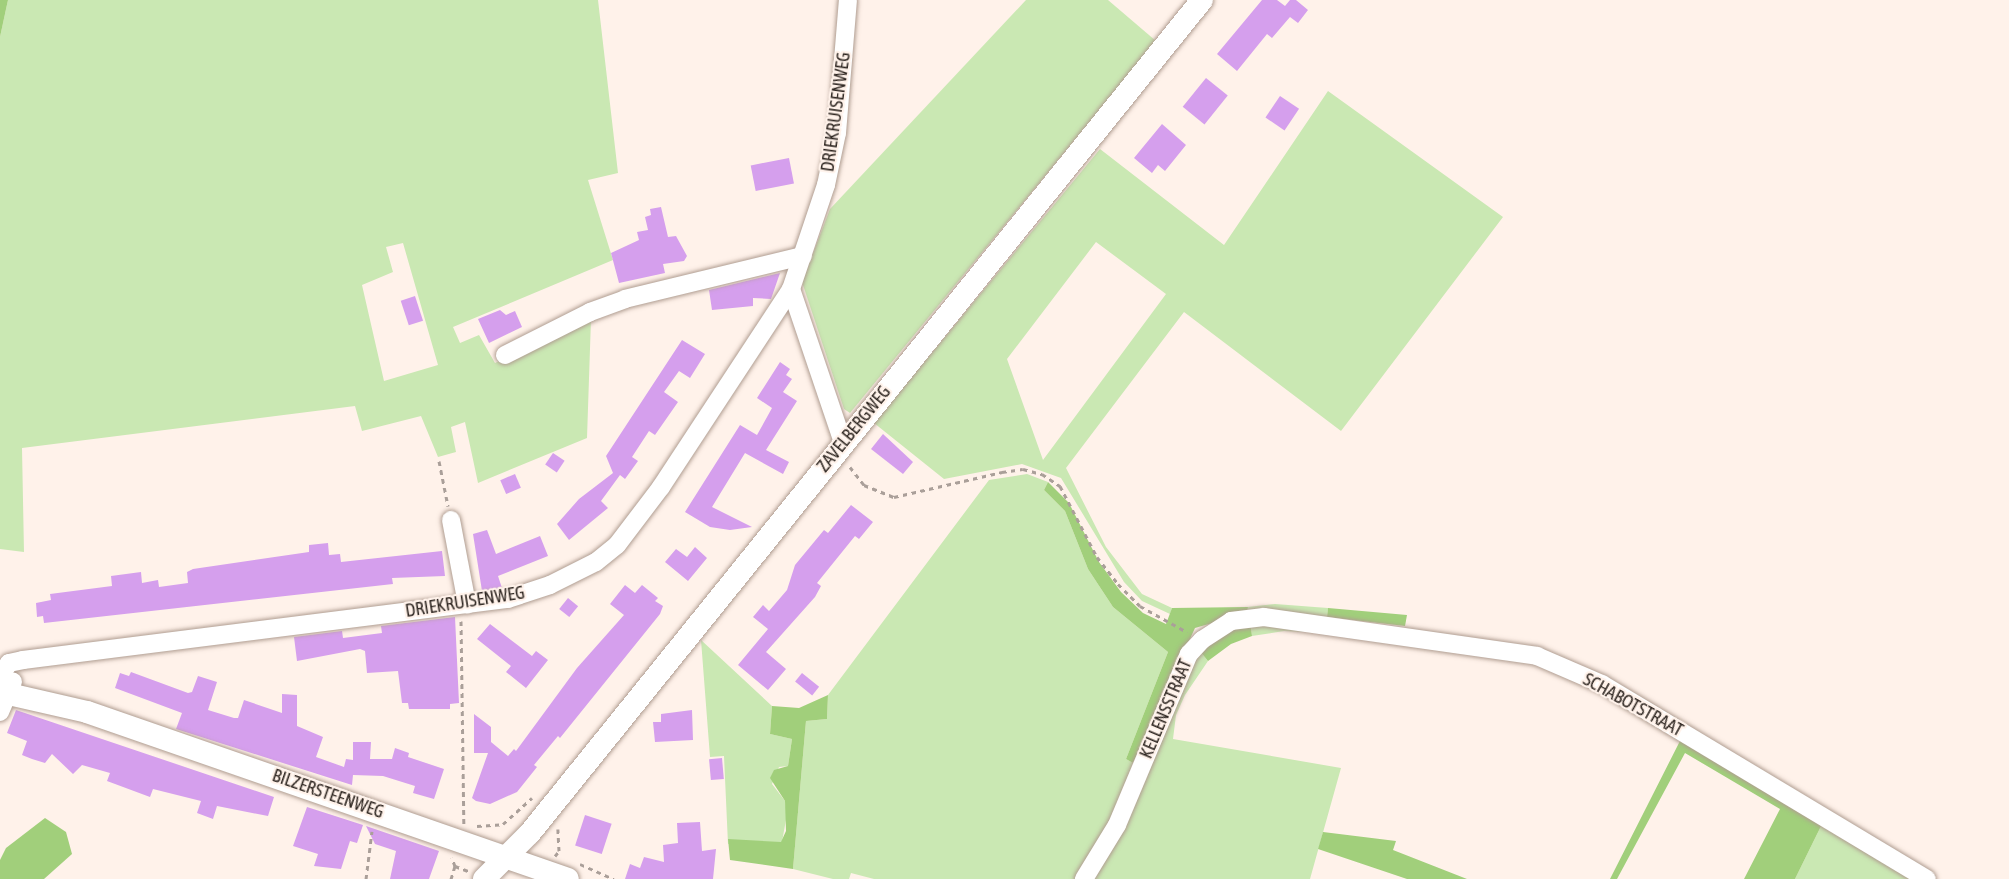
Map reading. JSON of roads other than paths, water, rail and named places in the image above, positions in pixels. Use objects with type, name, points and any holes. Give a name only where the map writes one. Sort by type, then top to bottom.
[{"type":"main road","name":"ZAVELBERGWEG","points":[[484,879],[504,855],[530,833],[1202,0]]},
{"type":"main road","name":"BILZERSTEENWEG","points":[[4,689],[87,712],[378,812],[464,832],[504,855],[571,870]]},
{"type":"street","name":"DRIEKRUISENWEG","points":[[4,689],[9,663],[508,599],[550,585],[596,561],[616,544],[711,417],[791,289],[826,185],[837,133],[848,0]]},
{"type":"street","points":[[505,355],[590,312],[625,299],[803,256]]},
{"type":"street","points":[[791,289],[843,443]]},
{"type":"street","points":[[451,520],[464,605]]},
{"type":"street","name":"SCHABOTSTRAAT","points":[[1202,640],[1231,621],[1264,617],[1537,656],[1602,684],[1927,879]]},
{"type":"street","name":"KELLENSSTRAAT","points":[[1084,879],[1117,825],[1189,654],[1202,640]]}]
